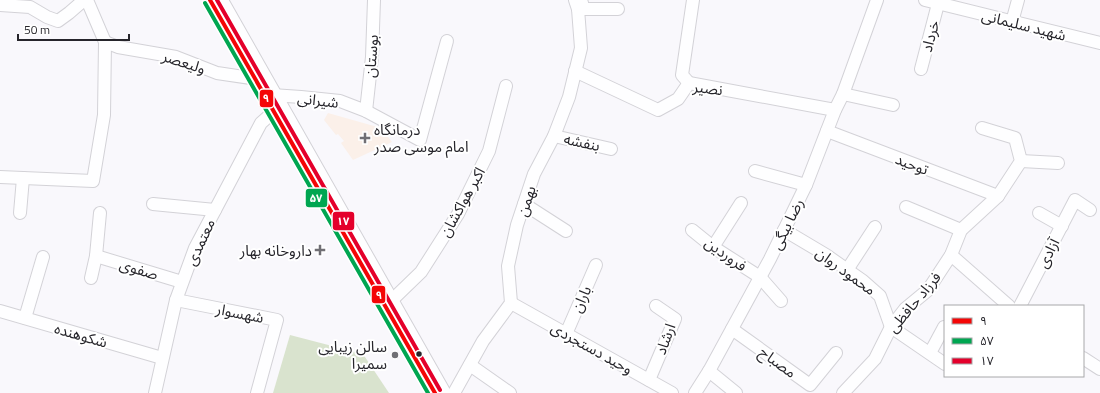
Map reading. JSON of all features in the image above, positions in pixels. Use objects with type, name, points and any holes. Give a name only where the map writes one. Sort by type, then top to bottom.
[{"type":"main road","points":[[219,0],[442,393]]},
{"type":"street","points":[[0,4],[30,7],[47,17],[58,21],[84,0]]},
{"type":"street","points":[[0,177],[93,181],[104,115],[106,42],[87,0]]},
{"type":"street","name":"بوستان","points":[[366,111],[372,57],[374,0]]},
{"type":"street","points":[[688,83],[682,75],[694,0]]},
{"type":"street","name":"رضا بیگی","points":[[695,393],[709,371],[760,278],[806,185],[826,131],[843,94],[877,0]]},
{"type":"street","name":"شهید سلیمانی","points":[[925,0],[971,6],[1012,22],[1100,43]]},
{"type":"street","points":[[1012,22],[1018,0]]},
{"type":"street","name":"خرداد","points":[[921,69],[939,2]]},
{"type":"street","points":[[579,3],[618,9]]},
{"type":"street","name":"بهمن","points":[[511,304],[508,266],[517,226],[534,174],[554,136],[569,97],[581,48],[579,3]]},
{"type":"street","name":"شیرانی","points":[[276,101],[301,97],[340,101],[366,111],[420,140],[447,41]]},
{"type":"street","name":"ولیعصر","points":[[106,42],[118,47],[176,57],[217,73],[264,80]]},
{"type":"street","name":"نصیر","points":[[575,71],[658,110],[678,99],[688,83],[835,110]]},
{"type":"street","name":"اکبر هواکشان","points":[[390,302],[421,272],[458,214],[489,151],[506,86]]},
{"type":"street","points":[[843,94],[892,105]]},
{"type":"street","name":"معتمدی","points":[[155,393],[176,300],[195,248],[261,123],[276,101]]},
{"type":"street","points":[[982,128],[1015,138],[1021,161],[1058,163]]},
{"type":"street","name":"توحید","points":[[826,131],[998,196]]},
{"type":"street","name":"بنفشه","points":[[554,136],[611,148]]},
{"type":"street","name":"فرزاد حافظی","points":[[843,393],[875,359],[891,327],[905,309],[928,290],[951,255],[961,230],[998,196],[1021,161]]},
{"type":"street","points":[[755,171],[806,185]]},
{"type":"street","points":[[20,213],[22,178]]},
{"type":"street","name":"آزادی","points":[[1021,305],[1074,200],[1090,210]]},
{"type":"street","points":[[714,247],[741,203]]},
{"type":"street","points":[[153,204],[215,210]]},
{"type":"street","points":[[524,204],[566,231]]},
{"type":"street","points":[[906,207],[961,230]]},
{"type":"street","points":[[91,278],[96,256],[100,213]]},
{"type":"street","points":[[1039,213],[1062,226]]},
{"type":"street","points":[[847,270],[875,227]]},
{"type":"street","name":"فروردین","points":[[692,230],[714,247],[760,278],[781,301]]},
{"type":"street","name":"محمود روان","points":[[784,230],[826,255],[863,281],[880,296],[891,327]]},
{"type":"street","points":[[951,255],[1008,305]]},
{"type":"street","name":"صفوی","points":[[96,256],[182,282]]},
{"type":"street","points":[[25,318],[43,257]]},
{"type":"street","name":"باران","points":[[566,334],[596,265]]},
{"type":"street","name":"شهسوار","points":[[176,300],[277,320],[257,393]]},
{"type":"street","points":[[454,393],[483,341],[511,304]]},
{"type":"street","name":"وحید دستجردی","points":[[511,304],[672,393]]},
{"type":"street","name":"ارشاد","points":[[649,380],[675,319],[656,306]]},
{"type":"street","name":"شکوهنده","points":[[0,312],[162,358]]},
{"type":"street","points":[[891,327],[944,363]]},
{"type":"street","points":[[930,353],[944,327]]},
{"type":"street","name":"مصباح","points":[[732,329],[810,385],[836,353]]},
{"type":"street","points":[[1084,359],[1100,369]]},
{"type":"street","points":[[470,365],[510,393]]},
{"type":"street","points":[[709,371],[736,393]]},
{"type":"shaded area","name":"درمانگاه امام موسی صدر","points":[[328,113],[381,128],[392,142],[353,160],[341,143],[344,141],[338,134],[336,135],[324,120]]},
{"type":"green space","points":[[290,335],[363,354],[389,393],[273,393]]},
{"type":"transit line","name":"۹","points":[[210,0],[435,393]]},
{"type":"transit line","name":"۱۷","points":[[217,0],[440,390]]},
{"type":"transit line","name":"۵۷","points":[[205,3],[428,393]]},
{"type":"place","name":"درمانگاه امام موسی صدر","points":[[365,138]]},
{"type":"place","name":"داروخانه بهار","points":[[320,250]]},
{"type":"place","name":"سالن زیبایی سمیرا","points":[[395,355]]}]
